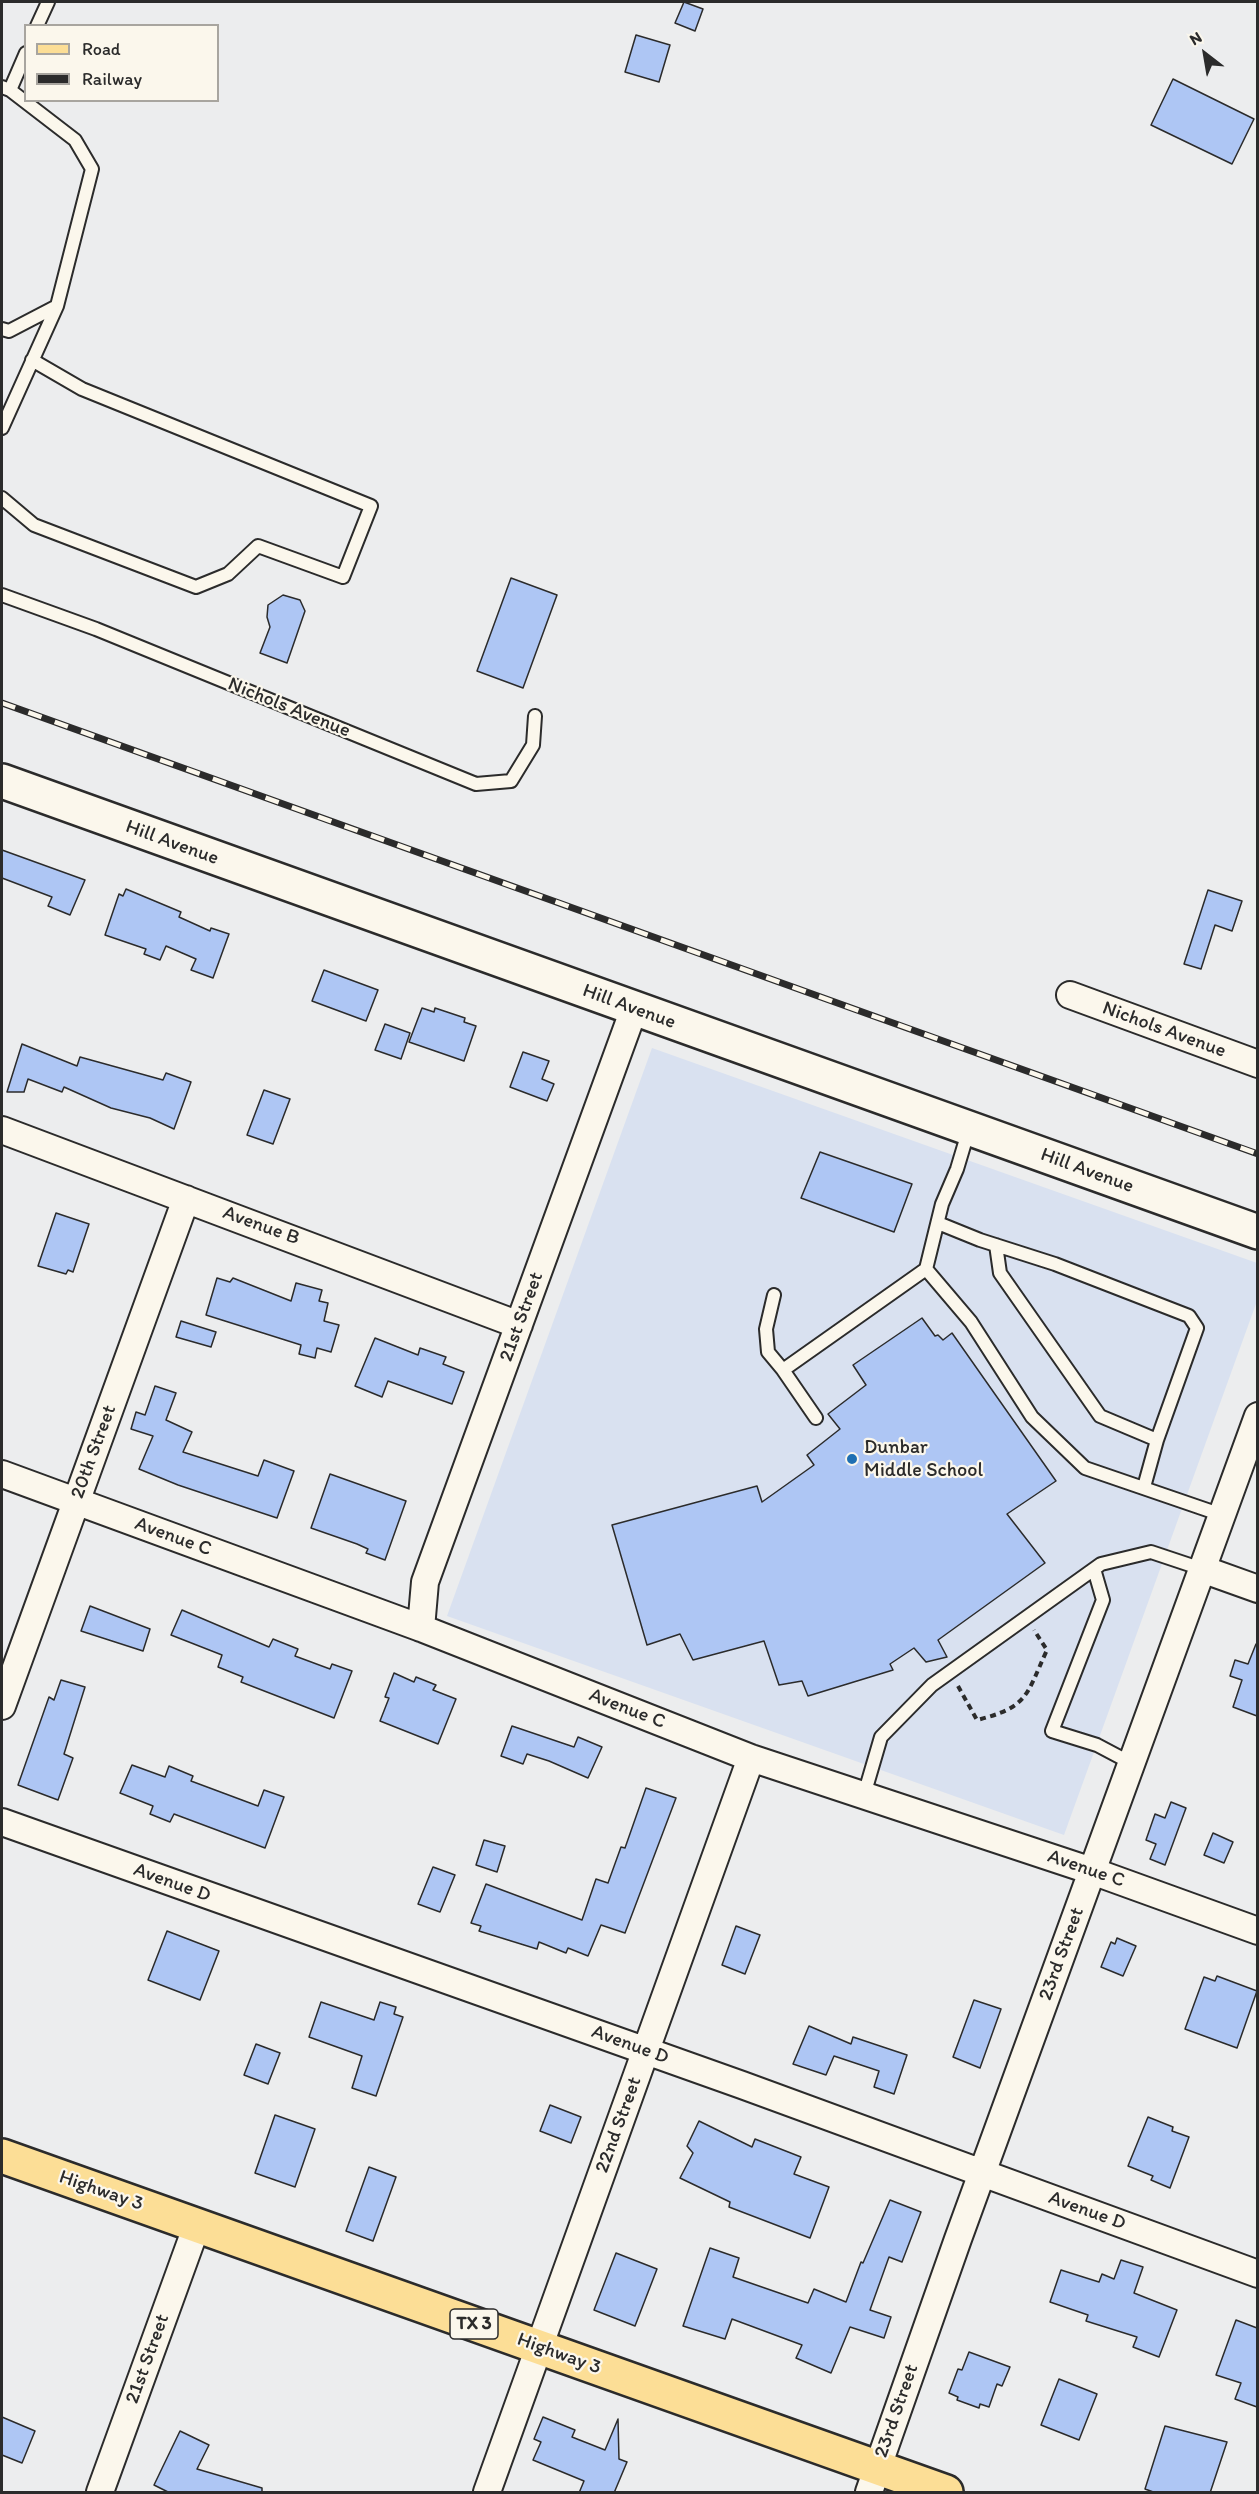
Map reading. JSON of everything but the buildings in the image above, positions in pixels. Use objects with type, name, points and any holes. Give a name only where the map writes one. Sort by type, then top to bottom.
[{"type":"main road","name":"Highway 3","points":[[2,2156],[540,2347],[873,2480],[946,2493]]},
{"type":"street","name":"Hill Avenue","points":[[2,781],[1257,1232]]},
{"type":"street","name":"Nichols Avenue","points":[[1070,995],[1257,1064]]},
{"type":"street","name":"21st Street","points":[[421,1628],[425,1582],[634,1009]]},
{"type":"street","name":"Avenue B","points":[[2,1130],[519,1325]]},
{"type":"street","name":"20th Street","points":[[2,1706],[186,1199]]},
{"type":"street","name":"23rd Street","points":[[873,2480],[1257,1416]]},
{"type":"street","name":"Avenue C","points":[[2,1474],[421,1628],[752,1758],[1092,1871],[1257,1931]]},
{"type":"street","points":[[1202,1569],[1257,1589]]},
{"type":"street","name":"22nd Street","points":[[487,2493],[752,1758]]},
{"type":"street","name":"Avenue D","points":[[2,1822],[646,2051],[1257,2274]]},
{"type":"street","name":"21st Street","points":[[100,2493],[197,2225]]},
{"type":"lane","points":[[39,24],[48,2]]},
{"type":"lane","points":[[24,56],[6,88],[24,102]]},
{"type":"lane","points":[[2,428],[57,306],[92,168],[75,140],[25,102]]},
{"type":"lane","points":[[2,329],[9,331],[57,306]]},
{"type":"lane","points":[[2,498],[34,525],[196,587],[228,574],[258,546],[343,577],[371,506],[82,389],[32,360]]},
{"type":"lane","name":"Nichols Avenue","points":[[2,595],[96,629],[476,784],[511,781],[533,745],[535,716]]},
{"type":"lane","points":[[783,1370],[926,1269],[942,1204],[969,1129]]},
{"type":"lane","points":[[938,1223],[1055,1264],[1189,1316],[1197,1328],[1157,1440],[1144,1487]]},
{"type":"lane","points":[[996,1245],[1000,1273],[1100,1416],[1157,1440]]},
{"type":"lane","points":[[926,1269],[971,1322],[1032,1417],[1085,1468],[1222,1515]]},
{"type":"lane","points":[[774,1295],[766,1329],[768,1352],[816,1418]]},
{"type":"lane","points":[[864,1795],[881,1737],[932,1685],[1101,1564],[1151,1552],[1202,1569]]},
{"type":"lane","points":[[1094,1569],[1103,1600],[1052,1731],[1097,1745],[1131,1763]]},
{"type":"path","points":[[950,1673],[977,1720],[1000,1714],[1020,1704],[1047,1650],[1025,1618]]},
{"type":"shaded area","name":"Dunbar Middle School","points":[[652,1048],[1257,1263],[1257,1301],[1064,1835],[447,1616]]},
{"type":"railway","points":[[2,703],[1258,1154]]},
{"type":"place","name":"Dunbar Middle School","points":[[852,1459]]}]
